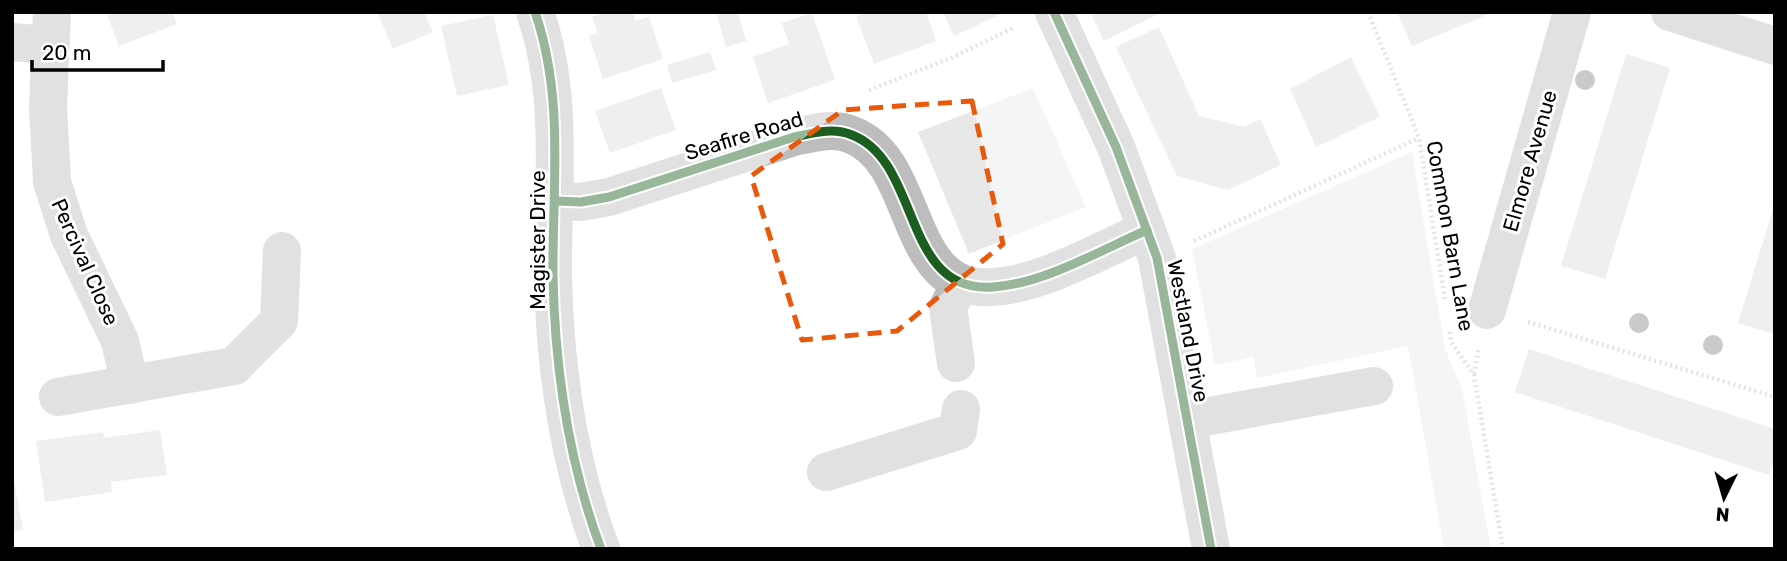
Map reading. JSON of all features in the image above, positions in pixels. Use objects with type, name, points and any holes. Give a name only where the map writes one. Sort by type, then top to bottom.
[{"type":"street","name":"Magister Drive","points":[[535,12],[544,38],[553,87],[557,356],[566,429],[584,505],[601,549]]},
{"type":"street","name":"Elmore Avenue","points":[[1487,310],[1572,12]]},
{"type":"street","points":[[1670,12],[1775,46]]},
{"type":"street","name":"Westland Drive","points":[[1038,18],[1116,147],[1152,244],[1211,549]]},
{"type":"street","points":[[12,42],[51,29]]},
{"type":"street","name":"Percival Close","points":[[51,29],[48,106],[52,183],[69,235],[120,341],[130,385]]},
{"type":"street","name":"Seafire Road","points":[[556,201],[581,202],[609,197],[794,137],[824,131],[850,134],[868,143],[893,171],[916,232],[941,268],[960,284]]},
{"type":"street","points":[[956,363],[948,307],[960,284],[990,288],[1040,277],[1152,244]]},
{"type":"street","points":[[58,397],[234,366],[279,321],[282,251]]},
{"type":"street","points":[[1188,420],[1374,386]]},
{"type":"street","points":[[826,472],[958,430],[961,410]]},
{"type":"path","points":[[869,90],[951,58],[1038,18]]},
{"type":"path","points":[[1152,244],[1419,138]]},
{"type":"path","points":[[1487,310],[1775,397]]},
{"type":"highlighted area","points":[[972,101],[1003,244],[897,331],[802,340],[751,176],[843,110]]},
{"type":"shaded area","points":[[1033,88],[1086,207],[969,254],[918,132]]},
{"type":"shaded area","points":[[1412,152],[1445,349],[1462,389],[1491,549],[1444,549],[1408,346],[1257,378],[1253,357],[1215,365],[1192,249]]},
{"type":"building","points":[[106,12],[172,12],[177,24],[119,46]]},
{"type":"building","points":[[377,12],[424,12],[433,32],[393,49]]},
{"type":"building","points":[[605,12],[633,12],[635,21],[649,17],[663,59],[603,79],[589,36],[598,33],[592,17]]},
{"type":"building","points":[[716,12],[738,12],[746,41],[726,47]]},
{"type":"building","points":[[867,12],[926,12],[936,41],[874,64],[856,16]]},
{"type":"building","points":[[943,12],[1005,12],[954,36]]},
{"type":"building","points":[[1090,12],[1163,12],[1104,41]]},
{"type":"building","points":[[1397,12],[1494,12],[1412,46]]},
{"type":"building","points":[[812,13],[835,80],[768,103],[753,57],[789,44],[782,23]]},
{"type":"building","points":[[493,15],[509,85],[457,96],[441,26]]},
{"type":"building","points":[[1159,27],[1199,116],[1244,127],[1260,119],[1281,165],[1228,190],[1177,176],[1116,47]]},
{"type":"building","points":[[710,52],[716,70],[672,83],[667,65]]},
{"type":"building","points":[[1626,54],[1670,68],[1605,279],[1561,266]]},
{"type":"building","points":[[1351,57],[1380,117],[1316,147],[1290,89]]},
{"type":"building","points":[[661,88],[676,130],[610,153],[595,111]]},
{"type":"building","points":[[1775,206],[1775,334],[1738,323]]},
{"type":"building","points":[[1529,349],[1775,429],[1775,458],[1769,475],[1515,392]]},
{"type":"building","points":[[160,430],[167,475],[111,482],[112,492],[45,502],[36,441],[103,432],[104,438]]},
{"type":"building","points":[[12,469],[23,530],[12,532]]},
{"type":"cycle path","points":[[535,12],[544,45],[554,110],[553,277],[560,381],[580,482],[601,549]]},
{"type":"cycle path","points":[[1054,12],[1116,147],[1157,258],[1211,549]]},
{"type":"cycle path","points":[[556,201],[581,202],[609,197],[794,137],[838,131],[852,135],[874,150],[891,171],[926,249],[942,270],[963,284],[993,287],[1032,280],[1072,265],[1147,230]]}]
